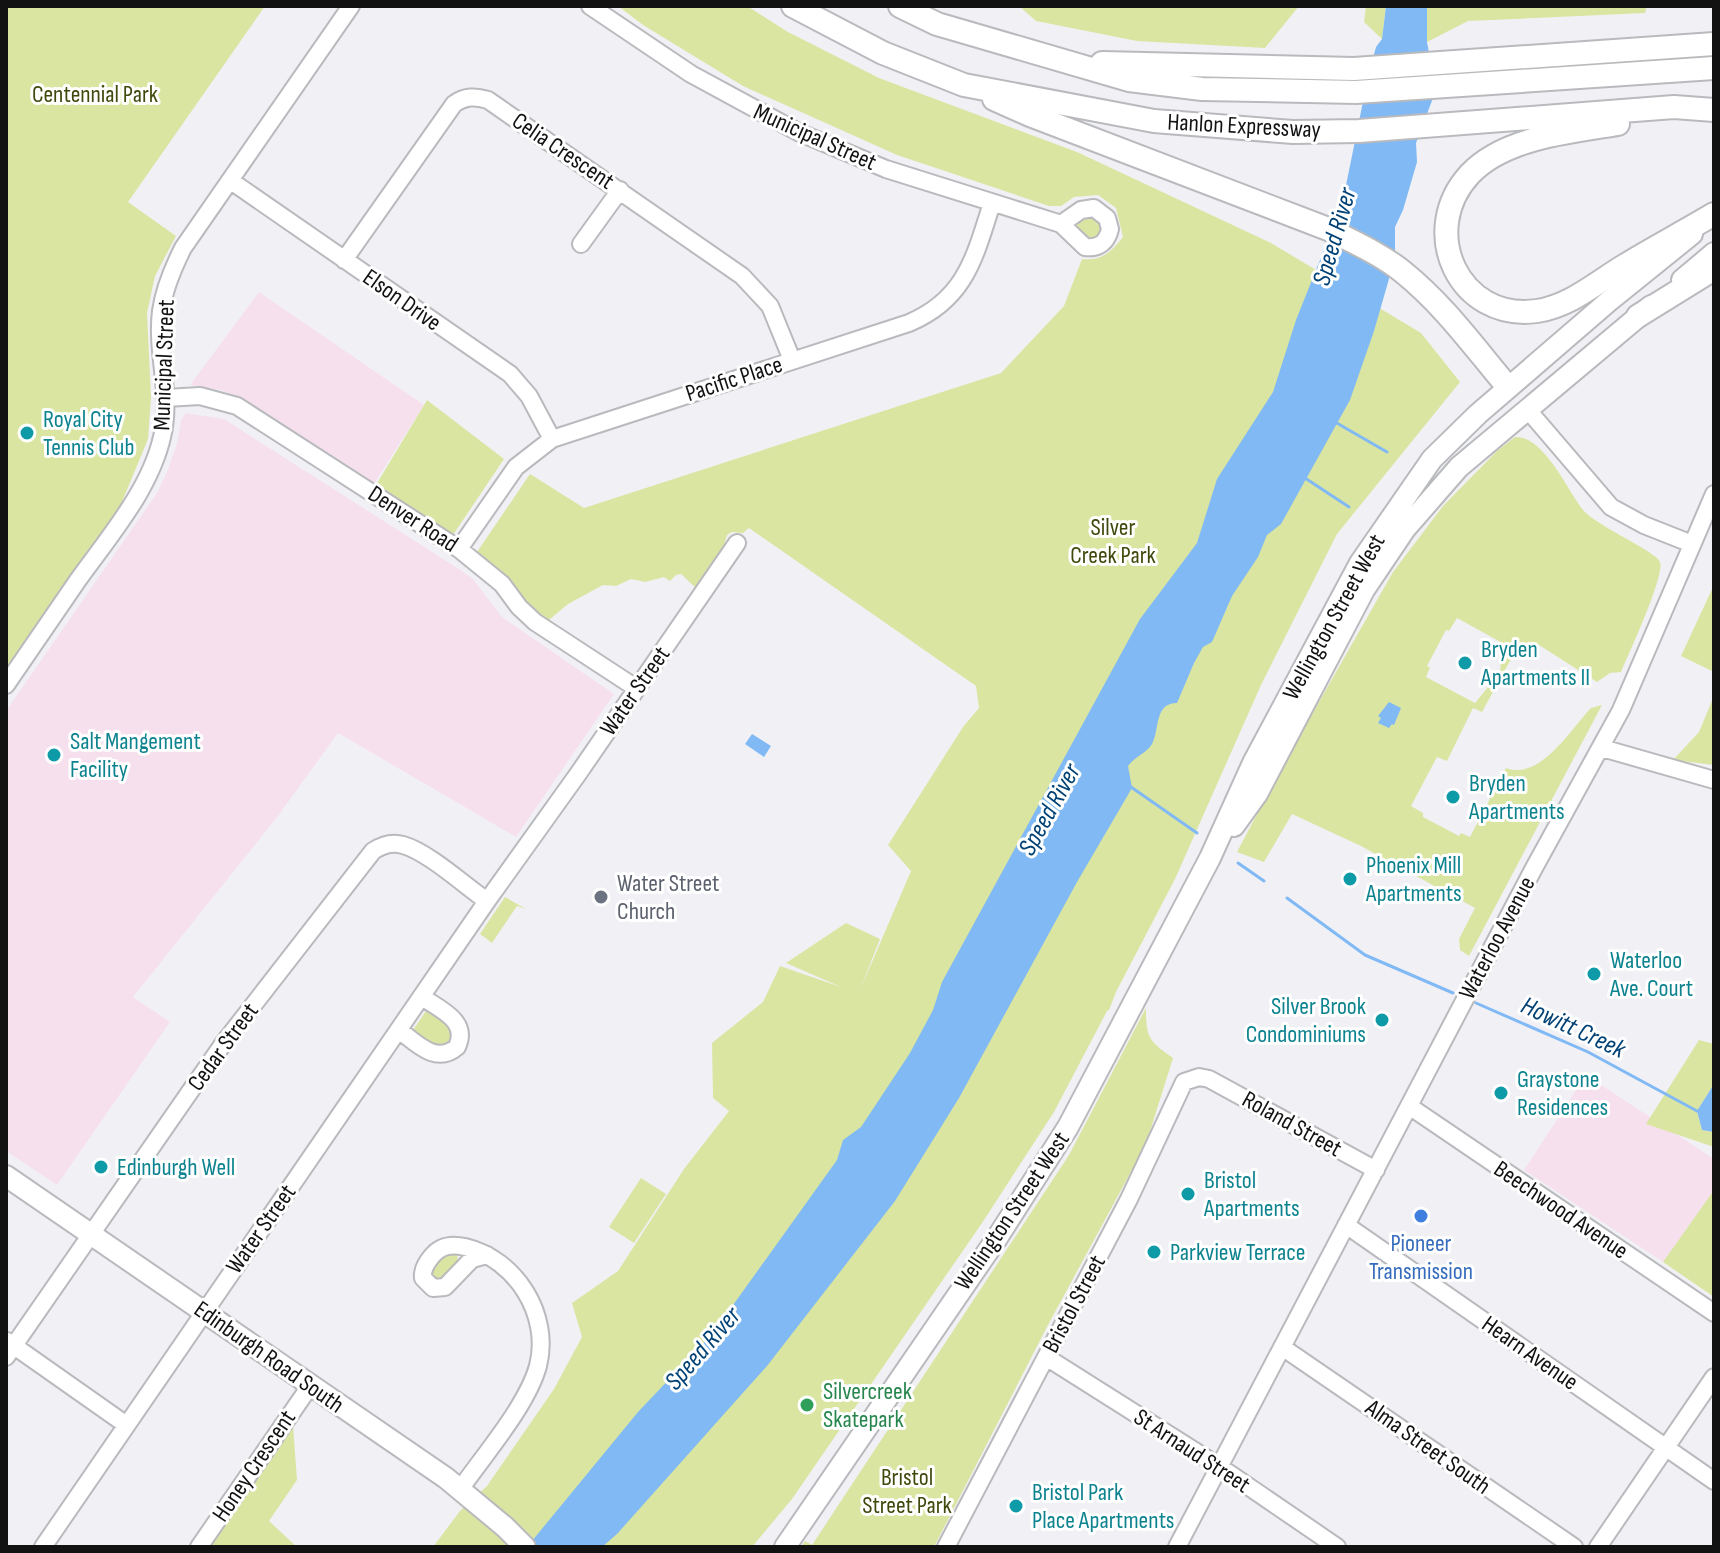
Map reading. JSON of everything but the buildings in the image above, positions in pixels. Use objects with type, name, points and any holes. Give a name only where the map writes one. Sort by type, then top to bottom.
[{"type":"highway","name":"Hanlon Expressway","points":[[793,6],[883,53],[964,85],[1154,121],[1293,132],[1359,131],[1674,107],[1714,110]]},
{"type":"highway","name":"Hanlon Expressway","points":[[900,6],[937,24],[1129,80],[1202,89],[1298,92],[1448,87],[1714,68]]},
{"type":"highway","points":[[1069,61],[1354,69],[1714,44]]},
{"type":"highway","points":[[964,85],[1030,115],[1328,229],[1370,251],[1401,270],[1455,321],[1507,386]]},
{"type":"highway","points":[[1714,110],[1581,130],[1511,148],[1471,173],[1457,192],[1447,215],[1445,243],[1454,269],[1470,290],[1490,304],[1514,311],[1538,311],[1568,301],[1714,216]]},
{"type":"highway","points":[[1638,316],[1714,269]]},
{"type":"main road","name":"Wellington Street West","points":[[785,1547],[997,1238],[1068,1127],[1210,858],[1253,763],[1360,563],[1432,459],[1507,386],[1714,216]]},
{"type":"main road","name":"Wellington Street West","points":[[1210,858],[1257,794],[1364,590],[1405,529],[1459,467],[1714,253]]},
{"type":"main road","points":[[1507,386],[1527,409]]},
{"type":"main road","name":"Edinburgh Road South","points":[[6,1176],[446,1478],[525,1547]]},
{"type":"street","name":"Municipal Street","points":[[6,685],[109,537],[157,455],[164,427],[166,398],[161,338],[164,296],[183,248],[351,6]]},
{"type":"street","name":"Municipal Street","points":[[590,6],[691,74],[798,132],[886,169],[1061,224]]},
{"type":"street","name":"Celia Crescent","points":[[344,260],[454,104],[469,97],[488,100],[753,286],[775,316],[792,360]]},
{"type":"street","name":"Elson Drive","points":[[231,181],[510,374],[529,396],[552,439]]},
{"type":"street","points":[[581,244],[620,190]]},
{"type":"street","name":"Pacific Place","points":[[459,549],[516,467],[552,439],[909,323],[936,308],[956,289],[971,267],[992,203]]},
{"type":"street","name":"Denver Road","points":[[166,398],[200,396],[237,406],[459,549],[502,584],[535,622],[636,688]]},
{"type":"street","points":[[1527,409],[1611,507],[1632,520],[1692,544]]},
{"type":"street","name":"Waterloo Avenue","points":[[1177,1547],[1534,868],[1602,748],[1639,672],[1714,494]]},
{"type":"street","name":"Water Street","points":[[43,1547],[125,1424],[737,543]]},
{"type":"street","points":[[1602,748],[1714,780]]},
{"type":"street","name":"Cedar Street","points":[[9,1347],[223,1044],[373,851],[389,844],[415,850],[487,901]]},
{"type":"street","points":[[399,1030],[432,1054],[447,1054],[457,1047],[461,1034],[458,1023],[422,997]]},
{"type":"street","name":"Bristol Street","points":[[946,1547],[1129,1199],[1184,1082],[1199,1077],[1209,1079]]},
{"type":"street","name":"Roland Street","points":[[1209,1079],[1376,1170]]},
{"type":"street","name":"Beechwood Avenue","points":[[1409,1106],[1714,1313]]},
{"type":"street","name":"Hearn Avenue","points":[[1346,1225],[1714,1481]]},
{"type":"street","points":[[459,1491],[526,1395],[539,1359],[541,1337],[531,1302],[511,1272],[487,1255]]},
{"type":"street","points":[[9,1347],[125,1424]]},
{"type":"street","name":"Alma Street South","points":[[1282,1347],[1574,1547]]},
{"type":"street","name":"St Arnaud Street","points":[[1046,1357],[1220,1467],[1337,1547]]},
{"type":"street","points":[[1598,1547],[1714,1377]]},
{"type":"street","name":"Honey Crescent","points":[[199,1547],[310,1386]]},
{"type":"shaded area","points":[[259,292],[424,405],[374,484],[241,398],[221,390],[190,385]]},
{"type":"shaded area","points":[[186,413],[224,419],[462,571],[473,579],[502,617],[614,694],[516,837],[338,733],[278,816],[133,997],[170,1022],[57,1185],[6,1151],[6,711],[157,493]]},
{"type":"shaded area","points":[[1586,1075],[1714,1159],[1714,1190],[1663,1262],[1524,1170]]},
{"type":"green space","name":"Centennial Park","points":[[6,6],[265,6],[128,202],[176,236],[155,276],[147,313],[151,397],[148,439],[98,560],[6,680]]},
{"type":"green space","name":"Silver Creek Park","points":[[618,6],[747,6],[788,32],[879,78],[1077,152],[1271,243],[1421,333],[1460,382],[1337,534],[1261,685],[1175,879],[1054,1112],[982,1223],[792,1499],[752,1547],[433,1547],[460,1511],[487,1486],[554,1389],[582,1337],[572,1303],[618,1271],[684,1169],[729,1111],[713,1098],[712,1043],[763,1002],[780,966],[841,987],[786,963],[846,923],[880,939],[860,990],[911,871],[888,845],[963,727],[979,708],[976,686],[749,528],[743,533],[727,535],[722,553],[696,588],[681,574],[670,581],[664,577],[645,582],[631,579],[616,586],[603,585],[568,604],[549,620],[530,606],[501,571],[477,552],[530,474],[584,508],[1001,373],[1064,306],[1082,259],[1095,259],[1106,254],[1123,237],[1116,208],[1098,195],[1074,197],[1061,206],[1049,206],[897,155],[743,86],[643,25]]},
{"type":"green space","points":[[1019,6],[1299,6],[1265,48],[1137,41],[1036,21]]},
{"type":"green space","points":[[1366,6],[1386,6],[1382,39],[1364,22]]},
{"type":"green space","points":[[1427,6],[1647,6],[1645,13],[1468,21],[1427,42]]},
{"type":"green space","points":[[1092,216],[1101,222],[1103,231],[1091,240],[1075,226]]},
{"type":"green space","points":[[427,400],[504,459],[453,535],[376,485]]},
{"type":"green space","points":[[1515,437],[1536,445],[1584,511],[1656,558],[1660,562],[1660,570],[1652,598],[1621,672],[1610,673],[1597,682],[1539,645],[1525,646],[1519,650],[1500,680],[1501,653],[1506,645],[1457,618],[1449,631],[1446,630],[1427,666],[1430,668],[1426,677],[1475,703],[1488,687],[1494,690],[1482,712],[1473,708],[1447,761],[1437,757],[1411,806],[1423,813],[1423,817],[1459,836],[1461,833],[1470,837],[1506,768],[1519,770],[1543,760],[1591,708],[1602,705],[1469,956],[1460,950],[1459,939],[1475,908],[1361,846],[1292,814],[1264,862],[1237,852],[1393,572],[1443,506]]},
{"type":"green space","points":[[1714,585],[1714,672],[1681,656]]},
{"type":"green space","points":[[1714,696],[1714,765],[1673,760],[1699,732]]},
{"type":"green space","points":[[505,897],[526,909],[517,906],[492,943],[480,934]]},
{"type":"green space","name":"Bristol Street Park","points":[[1146,1008],[1150,1038],[1173,1058],[1146,1144],[1048,1325],[934,1547],[801,1547],[805,1541],[812,1545],[1069,1155]]},
{"type":"green space","points":[[426,1011],[440,1018],[450,1029],[452,1039],[445,1046],[433,1045],[413,1030]]},
{"type":"green space","points":[[1699,1040],[1714,1044],[1714,1084],[1697,1111],[1702,1130],[1714,1132],[1714,1147],[1646,1124]]},
{"type":"green space","points":[[641,1178],[666,1194],[634,1243],[609,1227]]},
{"type":"green space","points":[[1714,1190],[1714,1297],[1663,1262]]},
{"type":"green space","points":[[457,1254],[458,1261],[445,1279],[437,1281],[431,1271],[441,1258]]},
{"type":"green space","points":[[292,1412],[297,1480],[269,1521],[297,1547],[193,1547]]},
{"type":"water","name":"Speed River","points":[[1386,6],[1427,6],[1427,42],[1436,90],[1416,143],[1417,162],[1395,227],[1395,258],[1350,400],[1281,524],[1267,535],[1258,557],[1232,596],[1212,642],[1203,647],[1194,663],[1177,703],[1170,704],[1161,712],[1152,744],[1128,766],[1132,788],[959,1098],[895,1201],[767,1366],[617,1534],[602,1547],[527,1547],[638,1412],[713,1333],[837,1160],[843,1140],[861,1127],[910,1053],[933,1010],[942,982],[1140,619],[1197,543],[1217,479],[1273,392],[1296,320],[1342,205],[1368,77],[1376,47],[1382,39]]},
{"type":"water","points":[[1389,702],[1401,708],[1394,725],[1389,728],[1378,723],[1381,718],[1378,716]]},
{"type":"water","points":[[752,734],[771,746],[764,757],[745,744]]},
{"type":"water","points":[[1714,1084],[1714,1132],[1702,1130],[1697,1111]]},
{"type":"waterway","points":[[1335,422],[1387,452]]},
{"type":"waterway","points":[[1305,478],[1349,507]]},
{"type":"waterway","name":"Howitt Creek","points":[[1131,787],[1197,833]]},
{"type":"waterway","name":"Howitt Creek","points":[[1238,863],[1264,881]]},
{"type":"waterway","name":"Howitt Creek","points":[[1287,898],[1365,955],[1453,993]]},
{"type":"waterway","name":"Howitt Creek","points":[[1476,1003],[1588,1052],[1697,1111]]},
{"type":"place","name":"Royal City Tennis Club","points":[[27,433]]},
{"type":"place","name":"Bryden Apartments II","points":[[1465,663]]},
{"type":"place","name":"Salt Mangement Facility","points":[[54,755]]},
{"type":"place","name":"Bryden Apartments","points":[[1453,797]]},
{"type":"place","name":"Phoenix Mill Apartments","points":[[1350,879]]},
{"type":"place","name":"Water Street Church","points":[[601,897]]},
{"type":"place","name":"Waterloo Ave. Court","points":[[1594,974]]},
{"type":"place","name":"Silver Brook Condominiums","points":[[1382,1020]]},
{"type":"place","name":"Graystone Residences","points":[[1501,1093]]},
{"type":"place","name":"Edinburgh Well","points":[[101,1167]]},
{"type":"place","name":"Bristol Apartments","points":[[1188,1194]]},
{"type":"place","name":"Pioneer Transmission","points":[[1421,1216]]},
{"type":"place","name":"Parkview Terrace","points":[[1154,1252]]},
{"type":"place","name":"Silvercreek Skatepark","points":[[807,1405]]},
{"type":"place","name":"Bristol Park Place Apartments","points":[[1016,1506]]}]
